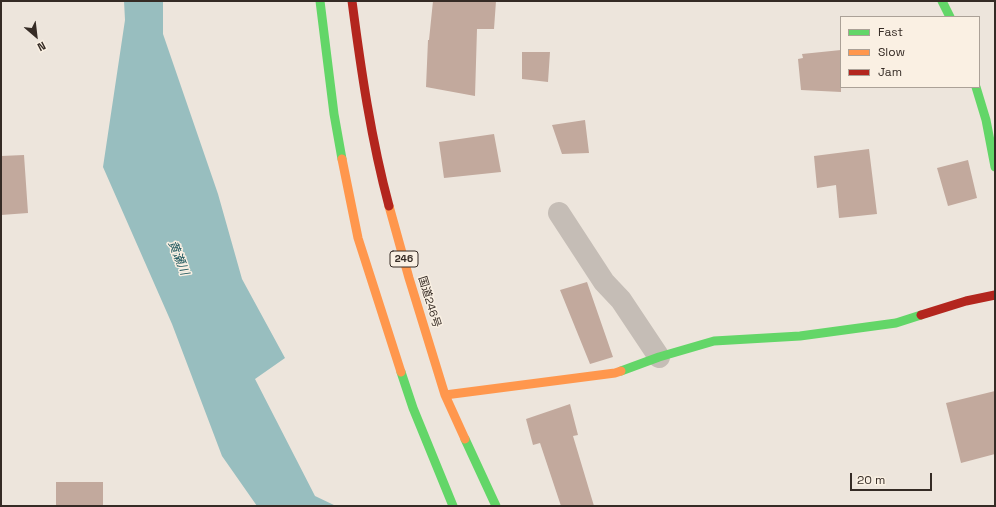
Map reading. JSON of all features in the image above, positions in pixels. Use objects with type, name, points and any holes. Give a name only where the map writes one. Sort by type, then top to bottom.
[{"type":"main road","points":[[320,1],[334,114],[358,238],[413,408],[453,506]]},
{"type":"main road","name":"国道246号","points":[[352,1],[364,90],[380,173],[409,278],[445,395],[496,506]]},
{"type":"main road","points":[[942,1],[950,16]]},
{"type":"main road","points":[[316,46],[334,114]]},
{"type":"main road","points":[[976,88],[990,119],[995,167]]},
{"type":"main road","points":[[445,395],[615,372],[714,341],[800,336],[896,323],[966,301],[995,295]]},
{"type":"street","points":[[559,213],[604,282],[621,300],[659,357]]},
{"type":"water","name":"黄瀬川","points":[[124,1],[163,1],[163,34],[218,194],[242,279],[285,358],[255,379],[315,496],[336,506],[257,506],[222,456],[172,324],[103,167],[125,20]]},
{"type":"building","points":[[433,1],[496,1],[494,29],[477,29],[475,96],[426,87],[428,40]]},
{"type":"building","points":[[840,50],[841,92],[801,90],[798,59],[803,58],[802,54]]},
{"type":"building","points":[[522,52],[550,52],[548,82],[522,79]]},
{"type":"building","points":[[585,120],[589,153],[562,154],[552,125]]},
{"type":"building","points":[[494,134],[501,172],[444,178],[439,142]]},
{"type":"building","points":[[869,149],[877,214],[839,218],[836,185],[817,188],[814,156]]},
{"type":"building","points":[[24,155],[28,213],[1,215],[1,156]]},
{"type":"building","points":[[968,160],[977,198],[948,206],[937,168]]},
{"type":"building","points":[[587,282],[613,357],[590,364],[560,290]]},
{"type":"building","points":[[995,391],[995,454],[961,463],[946,403]]},
{"type":"building","points":[[570,404],[578,435],[573,436],[594,506],[561,506],[540,443],[533,445],[526,419]]},
{"type":"building","points":[[56,482],[103,482],[103,506],[56,506]]},
{"type":"traffic: fast","points":[[320,1],[334,114],[342,159]]},
{"type":"traffic: fast","points":[[942,1],[950,16]]},
{"type":"traffic: fast","points":[[976,88],[986,120],[995,167]]},
{"type":"traffic: fast","points":[[621,371],[659,357],[714,341],[800,336],[896,323],[921,315]]},
{"type":"traffic: fast","points":[[401,372],[413,408],[453,506]]},
{"type":"traffic: fast","points":[[465,439],[496,506]]},
{"type":"traffic: slow","points":[[342,159],[358,238],[401,372]]},
{"type":"traffic: slow","points":[[389,206],[409,278],[445,395],[465,439]]},
{"type":"traffic: slow","points":[[445,395],[621,371]]},
{"type":"traffic: jam","points":[[352,1],[367,104],[389,206]]},
{"type":"traffic: jam","points":[[921,315],[966,301],[995,295]]}]
